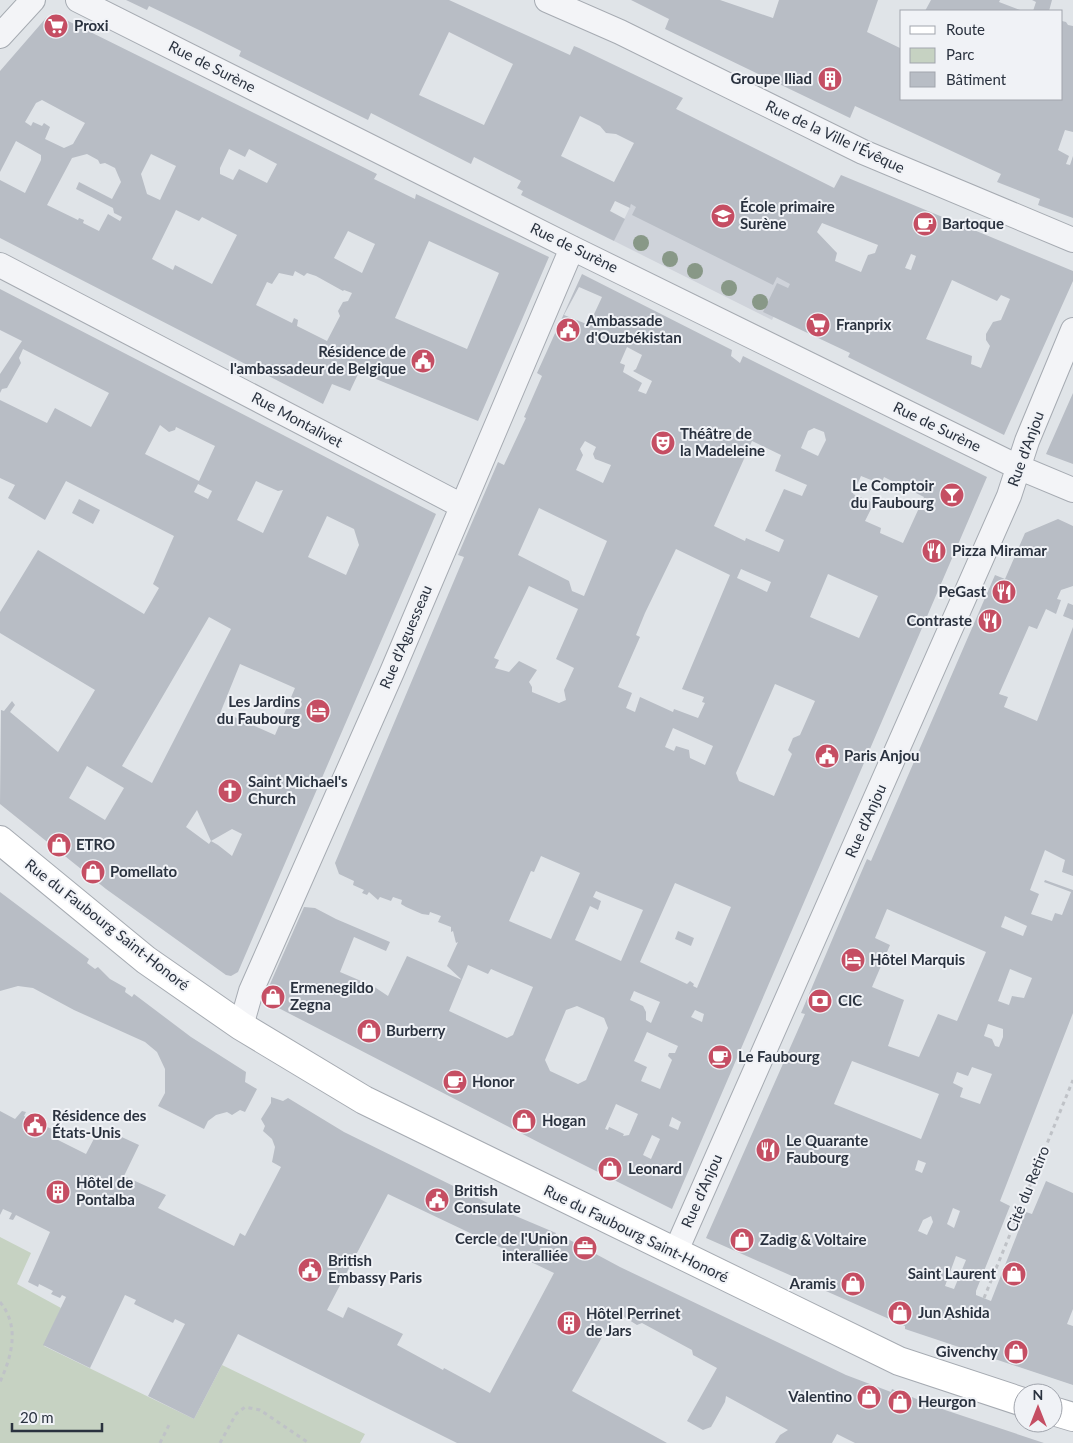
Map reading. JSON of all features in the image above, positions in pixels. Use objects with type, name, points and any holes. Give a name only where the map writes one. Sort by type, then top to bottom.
[{"type":"street","points":[[0,36],[32,0]]},
{"type":"street","name":"Rue de Surène","points":[[78,0],[572,248],[1018,467],[1073,490]]},
{"type":"street","name":"Rue de la Ville l'Évêque","points":[[547,0],[620,32],[863,152],[1073,240]]},
{"type":"street","name":"Rue d'Aguesseau","points":[[241,1026],[251,991],[392,672],[572,248]]},
{"type":"street","name":"Rue Montalivet","points":[[0,265],[462,506]]},
{"type":"street","name":"Rue d'Anjou","points":[[675,1254],[1009,496],[1018,467],[1073,330]]},
{"type":"street","name":"Rue du Faubourg Saint-Honoré","points":[[0,840],[146,960],[241,1026],[364,1100],[675,1254],[900,1362],[952,1381],[1013,1399]]},
{"type":"path","name":"Cité du Retiro","points":[[984,1298],[1073,1080]]},
{"type":"path","points":[[0,1302],[10,1318],[12,1350],[0,1382]]},
{"type":"path","points":[[220,1443],[236,1414],[246,1407],[260,1410],[309,1443]]},
{"type":"path","points":[[160,1443],[169,1425]]},
{"type":"shaded area","name":"École primaire Surène","points":[[676,109],[834,188],[817,214],[824,218],[772,320],[614,241]]},
{"type":"green space","points":[[0,1237],[31,1253],[17,1284],[61,1308],[44,1346],[194,1419],[222,1365],[365,1434],[360,1443],[0,1443]]},
{"type":"building","points":[[126,0],[449,0],[570,55],[574,46],[579,48],[683,98],[676,109],[834,188],[841,175],[1073,271],[1073,281],[1004,435],[848,357],[850,353],[763,312],[777,283],[788,288],[790,284],[777,277],[773,285],[632,215],[636,207],[631,204],[630,208],[615,201],[610,211],[625,219],[614,241],[521,195],[523,191],[517,188],[521,181],[474,157],[471,164],[371,113],[368,120],[239,56],[241,51],[199,30],[149,6],[147,10]],"holes":[[[449,32],[513,64],[484,125],[419,95]],[[580,116],[600,126],[606,133],[616,134],[634,143],[614,182],[561,156]],[[822,223],[878,245],[875,253],[868,255],[861,272],[835,261],[837,253],[817,232]],[[911,254],[916,256],[911,270],[905,268]],[[952,280],[997,301],[1001,295],[1010,299],[1001,320],[993,322],[986,334],[986,340],[990,346],[981,368],[971,364],[972,356],[926,339]]]},
{"type":"building","points":[[631,0],[720,0],[773,18],[779,0],[878,0],[867,32],[900,48],[900,100],[1063,100],[1063,21],[1066,22],[1068,25],[1073,26],[1073,132],[1065,130],[1058,150],[1069,156],[1066,164],[1070,165],[1073,156],[1073,218],[1038,205],[1040,199],[997,182],[1001,174],[855,106],[850,118],[665,29],[669,19]]},
{"type":"building","points":[[931,0],[1000,0],[999,2],[1020,10],[926,10]]},
{"type":"building","points":[[1032,0],[1052,0],[1049,10],[1033,10],[1036,2]]},
{"type":"building","points":[[53,15],[58,16],[377,174],[374,179],[415,199],[416,194],[549,257],[478,421],[359,372],[350,391],[332,384],[323,404],[0,238],[0,180],[25,193],[41,160],[41,155],[16,141],[0,172],[0,71],[46,18]],"holes":[[[42,100],[85,123],[73,144],[64,148],[45,139],[50,127],[44,123],[42,126],[33,122],[31,126],[25,122],[36,103]],[[229,149],[245,157],[249,149],[277,164],[267,183],[239,169],[233,180],[220,174],[220,168]],[[87,154],[98,160],[100,164],[105,163],[115,168],[121,182],[112,199],[79,182],[76,189],[113,208],[114,213],[122,217],[120,221],[108,214],[99,231],[83,223],[84,220],[79,218],[78,220],[47,205],[72,158]],[[151,154],[176,166],[160,200],[147,194],[141,174]],[[176,210],[199,221],[202,217],[237,235],[212,284],[175,265],[173,270],[152,259]],[[348,231],[375,244],[362,273],[334,258]],[[429,241],[499,273],[467,349],[395,318]],[[295,271],[304,276],[307,273],[343,291],[352,293],[348,301],[343,302],[338,311],[340,316],[327,341],[297,326],[298,320],[294,318],[292,323],[256,305],[267,282],[272,284],[279,273],[293,276]]]},
{"type":"building","points":[[582,274],[732,350],[731,356],[740,363],[743,356],[987,477],[672,1209],[263,1000],[304,907],[315,908],[390,942],[386,951],[354,937],[340,972],[373,986],[388,996],[407,956],[462,980],[447,966],[458,942],[456,943],[451,927],[438,922],[441,916],[430,912],[429,915],[422,914],[406,907],[401,904],[402,900],[393,897],[391,901],[380,897],[378,900],[369,892],[367,895],[362,893],[364,890],[353,885],[354,881],[339,874],[335,863],[464,557],[458,555],[498,462],[504,465],[526,418],[524,417],[542,376],[537,373]],"holes":[[[579,287],[602,297],[589,325],[564,315]],[[627,347],[642,355],[636,369],[633,371],[652,381],[646,394],[638,391],[642,383],[623,372],[625,365],[620,363]],[[814,428],[824,432],[826,440],[818,456],[801,448],[808,431]],[[585,441],[596,447],[593,454],[595,459],[611,465],[603,483],[576,470],[583,455],[580,449]],[[752,441],[781,455],[775,471],[807,485],[802,496],[784,489],[765,531],[784,540],[779,552],[746,538],[745,541],[714,526]],[[861,476],[881,484],[884,477],[924,497],[903,543],[880,533],[881,528],[865,521],[874,503],[853,494]],[[539,508],[607,541],[584,596],[572,591],[569,581],[518,555]],[[676,549],[730,575],[682,689],[704,697],[702,702],[705,703],[698,718],[674,709],[673,712],[640,697],[635,712],[626,708],[632,693],[618,687],[640,637],[636,635]],[[741,569],[771,582],[767,592],[737,578]],[[828,574],[878,596],[859,638],[810,617]],[[529,586],[578,609],[556,659],[574,668],[564,690],[566,700],[559,703],[532,692],[529,682],[537,670],[519,661],[509,672],[495,668],[499,660],[494,658]],[[775,684],[815,701],[800,735],[793,738],[788,750],[792,754],[774,796],[739,781],[736,773]],[[673,728],[713,746],[705,765],[690,758],[689,750],[676,746],[674,751],[665,747]],[[541,856],[580,873],[551,939],[509,921],[531,871],[534,872]],[[675,883],[731,907],[697,988],[690,981],[687,984],[640,962]],[[596,891],[643,910],[621,961],[575,940],[590,906],[598,910],[601,901],[593,897]],[[468,965],[488,974],[491,969],[533,987],[513,1035],[507,1038],[449,1011]],[[634,991],[660,1002],[651,1023],[646,1020],[646,1012],[643,1006],[630,1000]],[[577,1006],[604,1018],[608,1028],[586,1080],[578,1084],[550,1071],[545,1060],[566,1010]],[[695,1010],[704,1014],[702,1022],[691,1017]],[[647,1032],[678,1046],[675,1053],[669,1053],[668,1056],[672,1060],[660,1089],[641,1081],[647,1067],[634,1061]],[[616,1104],[638,1114],[629,1135],[623,1136],[624,1134],[609,1127],[608,1130],[605,1129]],[[672,1117],[681,1122],[678,1130],[669,1126]],[[652,1135],[660,1139],[651,1159],[643,1155]]]},
{"type":"building","points":[[0,289],[436,514],[238,972],[231,976],[226,975],[106,889],[0,804],[1,710],[4,711],[12,701],[15,705],[10,712],[58,752],[95,690],[0,633],[0,612],[38,550],[144,614],[159,588],[153,584],[174,536],[66,481],[45,520],[8,498],[15,485],[0,478],[0,400],[47,423],[55,408],[91,427],[109,393],[23,349],[19,358],[21,363],[7,388],[2,389],[0,393],[0,374],[22,341],[0,330]],"holes":[[[160,425],[169,432],[175,430],[176,427],[215,446],[199,481],[145,454]],[[256,481],[278,491],[283,490],[263,533],[237,520]],[[198,484],[212,491],[208,499],[194,492]],[[327,516],[354,529],[359,545],[346,575],[308,557]],[[209,617],[231,629],[152,783],[122,766]],[[240,664],[295,688],[275,735],[221,711]],[[87,766],[124,788],[105,820],[69,798]],[[197,810],[211,841],[209,844],[186,827]],[[232,829],[242,834],[232,856],[211,841]]]},
{"type":"building","points":[[1073,393],[1073,464],[1046,454]]},
{"type":"building","points":[[79,499],[100,510],[93,524],[72,513]]},
{"type":"building","points":[[1058,519],[1073,526],[1073,586],[1061,590],[1057,599],[1061,600],[1056,614],[1046,609],[1037,629],[1029,626],[999,694],[1008,697],[1004,707],[1037,721],[1073,627],[1073,876],[1062,872],[1065,860],[1045,850],[1030,890],[1039,894],[1031,914],[1052,921],[1055,913],[1062,915],[1071,892],[1044,882],[1045,880],[1073,890],[1073,1013],[1000,1201],[1010,1206],[976,1295],[991,1301],[1025,1214],[1026,1212],[1032,1214],[1046,1181],[1073,1193],[1073,1309],[1067,1324],[1073,1326],[1073,1385],[905,1329],[905,1326],[706,1238],[805,1014],[801,1013],[867,859],[871,861],[995,575],[1005,579],[1025,533]],"holes":[[[887,909],[986,952],[957,1021],[938,1014],[919,1057],[888,1046],[904,1000],[872,987],[890,945],[875,938]],[[1005,916],[1027,926],[1023,936],[1001,927]],[[1010,969],[1032,978],[1024,998],[1012,996],[1009,1005],[998,1001]],[[988,1024],[1003,1029],[1003,1037],[999,1047],[995,1046],[992,1039],[984,1036]],[[852,1061],[939,1094],[921,1139],[834,1104]],[[972,1067],[992,1074],[980,1104],[960,1097],[963,1088],[953,1083],[957,1072],[968,1076]],[[918,1160],[926,1163],[922,1173],[915,1170]],[[953,1208],[960,1211],[954,1228],[947,1224]],[[931,1216],[933,1222],[927,1235],[918,1231],[923,1220]],[[956,1256],[966,1260],[954,1289],[945,1286]]]},
{"type":"building","points":[[1068,603],[1073,605],[1073,620],[1063,616]]},
{"type":"building","points":[[0,892],[89,959],[87,963],[95,969],[98,967],[110,979],[126,988],[125,992],[132,997],[134,994],[191,1037],[246,1072],[245,1082],[257,1089],[245,1112],[240,1110],[232,1115],[227,1112],[216,1115],[208,1121],[204,1129],[158,1106],[165,1093],[165,1069],[157,1052],[145,1042],[74,1010],[33,988],[18,986],[0,991]]},
{"type":"building","points":[[678,931],[694,938],[691,946],[675,939]]},
{"type":"building","points":[[271,1097],[283,1101],[288,1098],[344,1132],[506,1212],[556,1233],[553,1238],[559,1241],[564,1243],[566,1238],[620,1267],[846,1375],[891,1392],[892,1389],[939,1408],[1044,1443],[855,1443],[837,1434],[832,1443],[775,1443],[780,1435],[788,1430],[726,1396],[725,1402],[711,1427],[703,1430],[687,1421],[717,1368],[693,1355],[692,1350],[642,1323],[637,1325],[616,1312],[572,1391],[667,1443],[457,1443],[238,1334],[194,1419],[148,1396],[185,1324],[175,1319],[173,1323],[134,1304],[136,1300],[125,1295],[90,1368],[43,1345],[66,1297],[62,1295],[60,1298],[51,1294],[53,1291],[39,1284],[38,1287],[28,1282],[50,1232],[16,1215],[13,1220],[9,1219],[12,1213],[3,1209],[0,1215],[0,1111],[15,1119],[22,1111],[26,1112],[24,1116],[31,1120],[33,1116],[37,1118],[35,1121],[42,1125],[44,1121],[47,1123],[45,1126],[54,1130],[55,1127],[59,1129],[56,1139],[86,1154],[100,1127],[139,1145],[124,1176],[166,1195],[158,1208],[234,1246],[240,1233],[245,1236],[281,1167],[272,1162],[275,1147],[272,1139],[263,1131],[265,1126],[261,1119],[271,1103]],"holes":[[[388,1194],[554,1273],[490,1393],[397,1345],[403,1334],[348,1307],[343,1318],[327,1310]]]},
{"type":"place","name":"Proxi","points":[[56,26]]},
{"type":"place","name":"Groupe Iliad","points":[[830,79]]},
{"type":"place","name":"École primaire Surène","points":[[723,216]]},
{"type":"place","name":"Bartoque","points":[[925,224]]},
{"type":"place","name":"Franprix","points":[[818,325]]},
{"type":"place","name":"Ambassade d'Ouzbékistan","points":[[568,330]]},
{"type":"place","name":"Résidence de l'ambassadeur de Belgique","points":[[423,361]]},
{"type":"place","name":"Théâtre de la Madeleine","points":[[663,443]]},
{"type":"place","name":"Le Comptoir du Faubourg","points":[[952,495]]},
{"type":"place","name":"Pizza Miramar","points":[[934,551]]},
{"type":"place","name":"PeGast","points":[[1004,592]]},
{"type":"place","name":"Contraste","points":[[990,621]]},
{"type":"place","name":"Les Jardins du Faubourg","points":[[318,711]]},
{"type":"place","name":"Paris Anjou","points":[[827,756]]},
{"type":"place","name":"Saint Michael's Church","points":[[230,791]]},
{"type":"place","name":"ETRO","points":[[59,845]]},
{"type":"place","name":"Pomellato","points":[[93,872]]},
{"type":"place","name":"Hôtel Marquis","points":[[853,960]]},
{"type":"place","name":"Ermenegildo Zegna","points":[[273,997]]},
{"type":"place","name":"CIC","points":[[820,1001]]},
{"type":"place","name":"Burberry","points":[[369,1031]]},
{"type":"place","name":"Le Faubourg","points":[[720,1057]]},
{"type":"place","name":"Honor","points":[[455,1082]]},
{"type":"place","name":"Hogan","points":[[524,1121]]},
{"type":"place","name":"Résidence des États-Unis","points":[[35,1125]]},
{"type":"place","name":"Le Quarante Faubourg","points":[[768,1150]]},
{"type":"place","name":"Leonard","points":[[610,1169]]},
{"type":"place","name":"Hôtel de Pontalba","points":[[58,1192]]},
{"type":"place","name":"British Consulate","points":[[437,1200]]},
{"type":"place","name":"Zadig & Voltaire","points":[[742,1240]]},
{"type":"place","name":"Cercle de l'Union interalliée","points":[[585,1248]]},
{"type":"place","name":"British Embassy Paris","points":[[310,1270]]},
{"type":"place","name":"Saint Laurent","points":[[1014,1274]]},
{"type":"place","name":"Aramis","points":[[853,1284]]},
{"type":"place","name":"Jun Ashida","points":[[900,1313]]},
{"type":"place","name":"Hôtel Perrinet de Jars","points":[[569,1323]]},
{"type":"place","name":"Givenchy","points":[[1016,1352]]},
{"type":"place","name":"Valentino","points":[[869,1397]]},
{"type":"place","name":"Heurgon","points":[[900,1402]]}]
